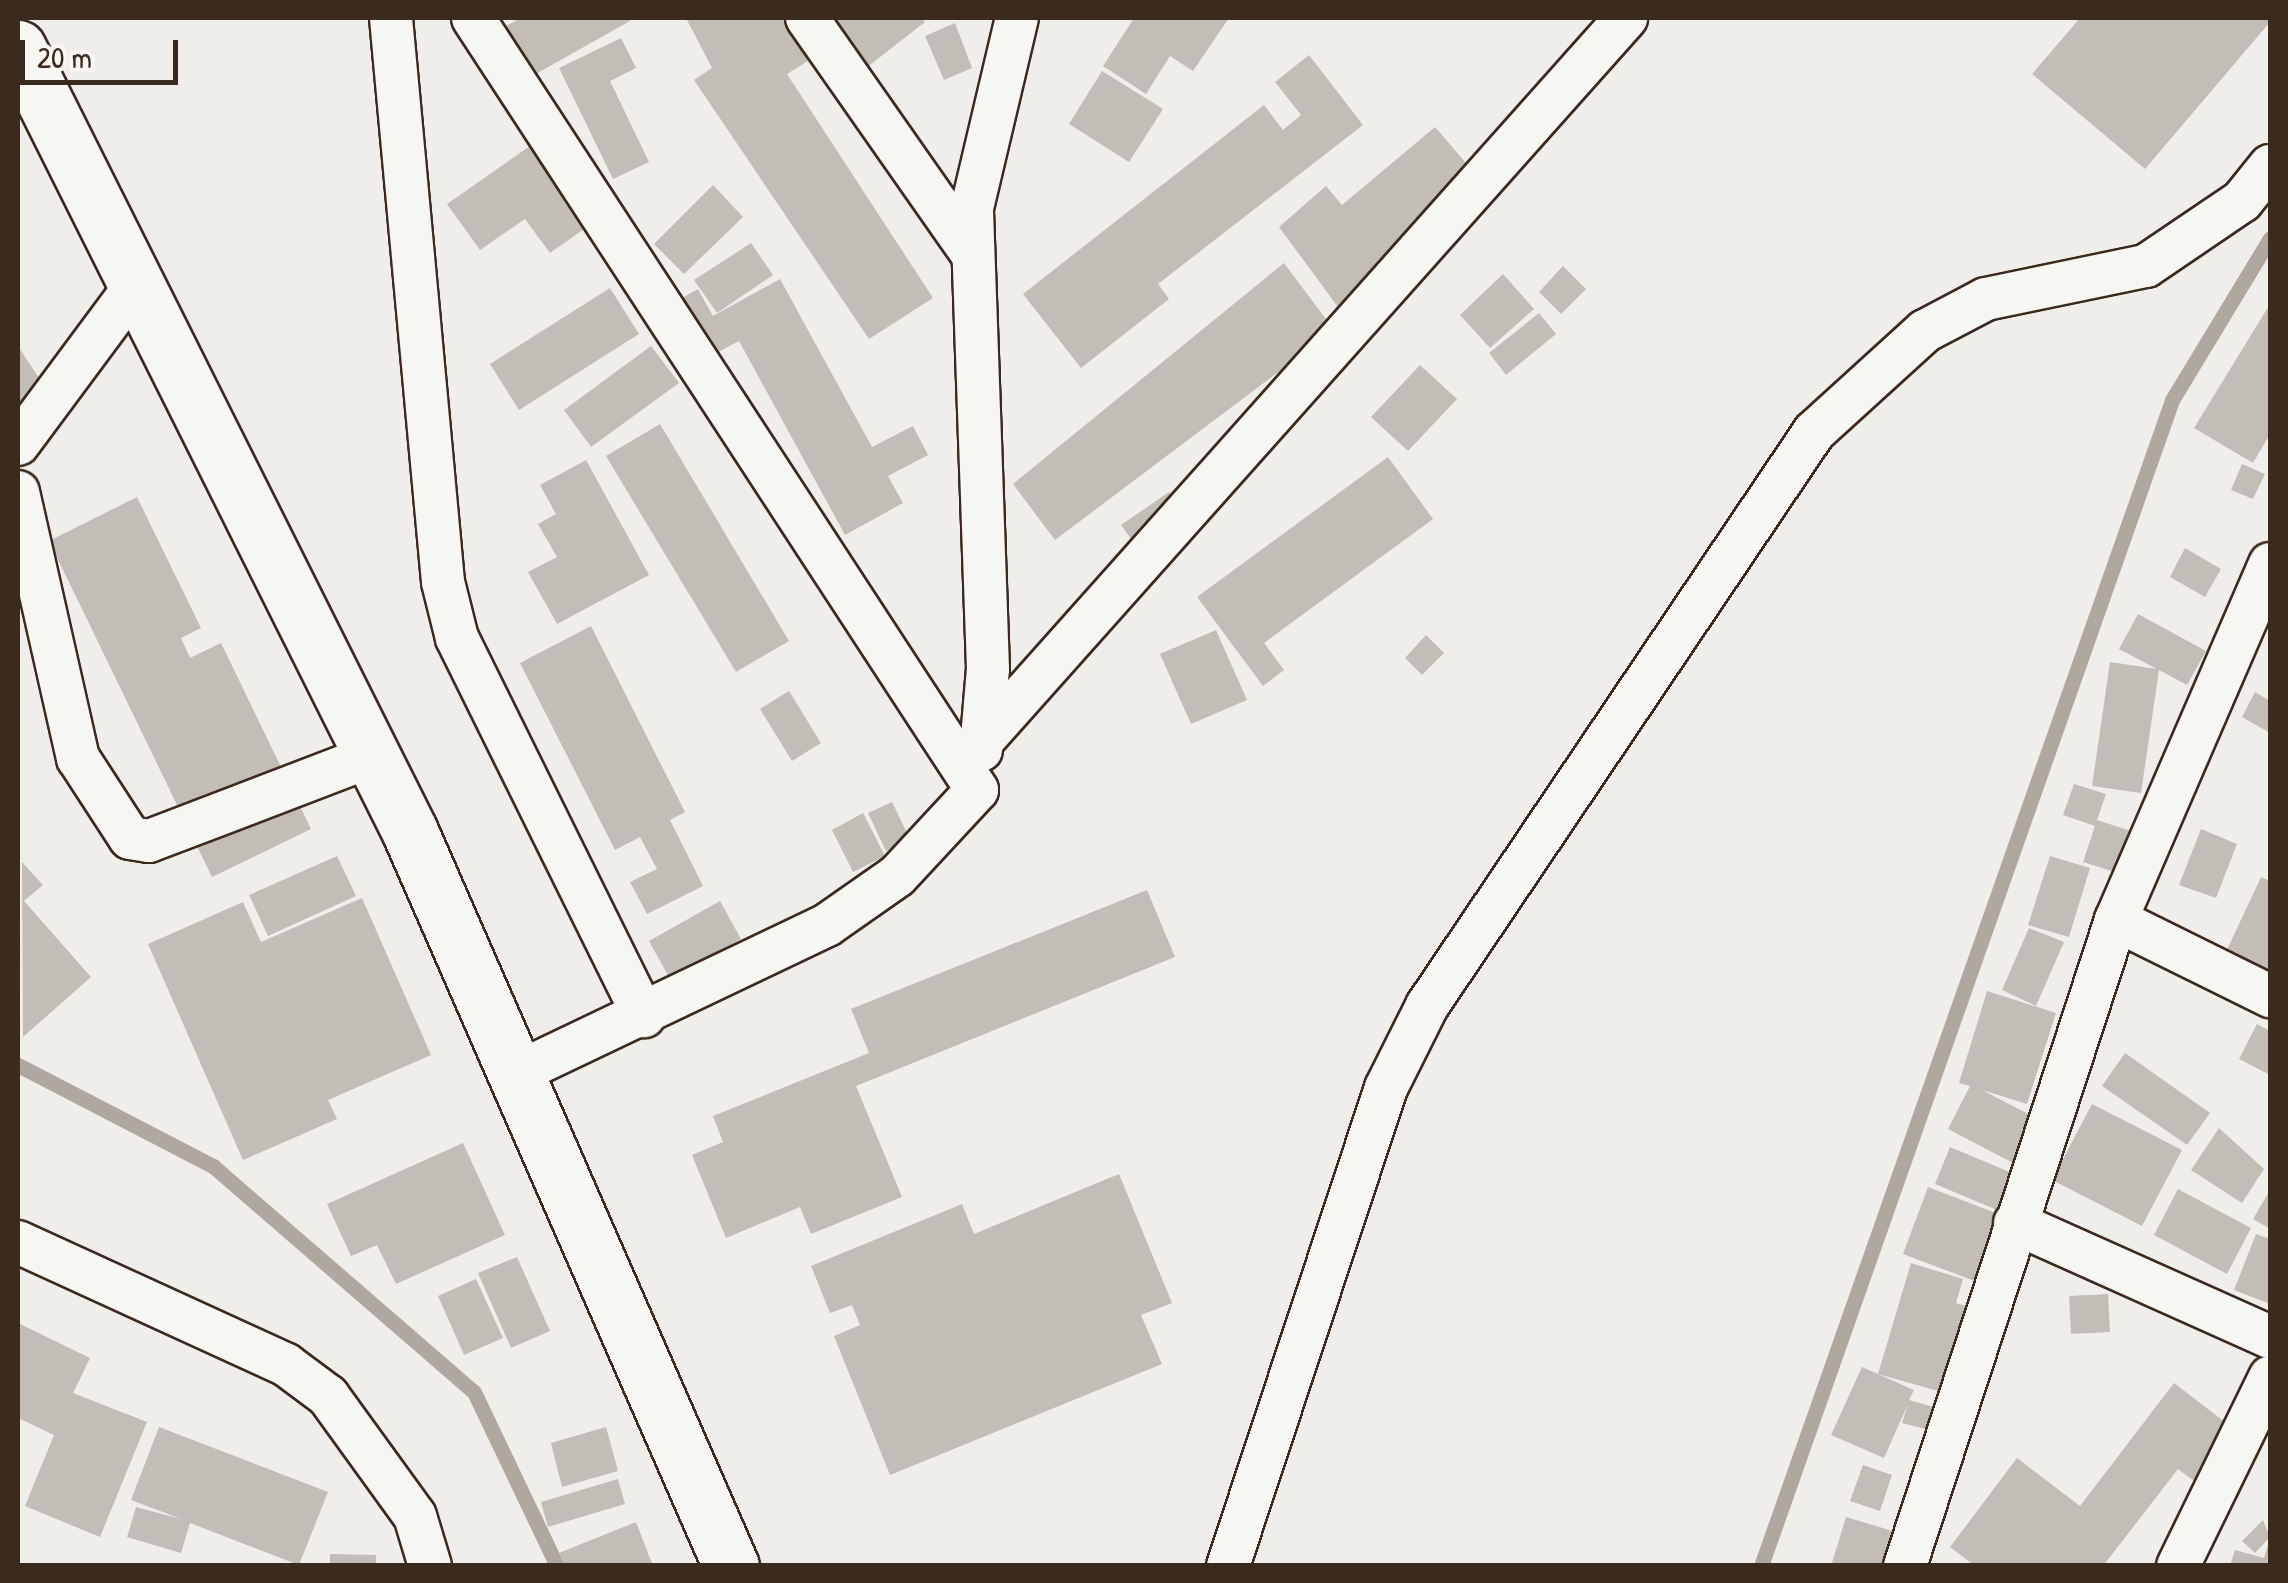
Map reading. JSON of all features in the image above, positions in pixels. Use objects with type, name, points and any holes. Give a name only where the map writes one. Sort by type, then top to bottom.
[{"type":"main road","points":[[18,48],[372,756],[519,1072],[731,1566]]},
{"type":"street","points":[[391,18],[443,582],[458,638],[644,1016]]},
{"type":"street","points":[[474,18],[977,790]]},
{"type":"street","points":[[807,18],[972,254]]},
{"type":"street","points":[[519,1072],[644,1016],[828,924],[897,876],[977,790],[988,669],[972,254],[979,146],[1016,18]]},
{"type":"street","points":[[981,742],[1626,18]]},
{"type":"street","points":[[1228,1566],[1386,1088],[1427,1006],[1814,432],[1925,331],[1986,299],[2146,266],[2242,201],[2270,166]]},
{"type":"street","points":[[18,444],[136,285]]},
{"type":"street","points":[[18,492],[78,758],[130,838],[149,841],[372,756]]},
{"type":"street","points":[[1906,1566],[2116,920],[2270,564]]},
{"type":"street","points":[[2116,920],[2270,996]]},
{"type":"street","points":[[2015,1223],[2270,1338]]},
{"type":"street","points":[[18,1242],[285,1364],[328,1396],[415,1516],[430,1566]]},
{"type":"street","points":[[2178,1566],[2270,1377]]},
{"type":"building","points":[[521,18],[630,21],[534,75],[506,26]]},
{"type":"building","points":[[686,18],[784,18],[811,59],[787,74],[933,298],[869,339],[694,80],[712,68]]},
{"type":"building","points":[[828,18],[921,18],[925,22],[866,68]]},
{"type":"building","points":[[1134,18],[1229,18],[1193,71],[1170,56],[1146,94],[1103,66]]},
{"type":"building","points":[[2080,18],[2270,18],[2270,22],[2145,169],[2032,74]]},
{"type":"building","points":[[955,23],[972,68],[944,80],[925,36]]},
{"type":"building","points":[[621,38],[636,68],[610,81],[649,162],[613,179],[559,68]]},
{"type":"building","points":[[1309,55],[1363,125],[1158,284],[1169,299],[1081,368],[1023,294],[1264,105],[1283,130],[1301,115],[1275,82]]},
{"type":"building","points":[[1102,71],[1163,109],[1129,162],[1069,124]]},
{"type":"building","points":[[1435,127],[1484,184],[1338,307],[1279,227],[1326,186],[1342,205]]},
{"type":"building","points":[[530,146],[587,227],[550,253],[525,219],[480,250],[447,204]]},
{"type":"building","points":[[713,185],[743,217],[684,274],[654,244]]},
{"type":"building","points":[[751,243],[773,275],[717,313],[694,280]]},
{"type":"building","points":[[1284,263],[1334,330],[1055,540],[1013,484]]},
{"type":"building","points":[[1563,266],[1586,289],[1561,314],[1539,292]]},
{"type":"building","points":[[1503,274],[1534,309],[1490,348],[1460,315]]},
{"type":"building","points":[[780,279],[872,447],[913,426],[928,455],[888,476],[903,503],[845,535],[739,341],[713,355],[682,298],[698,289],[713,316]]},
{"type":"building","points":[[610,288],[639,334],[519,410],[490,364]]},
{"type":"building","points":[[2270,304],[2270,434],[2253,463],[2194,428]]},
{"type":"building","points":[[1539,313],[1556,334],[1506,375],[1489,353]]},
{"type":"building","points":[[18,346],[56,404],[18,430]]},
{"type":"building","points":[[651,346],[679,383],[591,447],[564,410]]},
{"type":"building","points":[[1420,365],[1457,399],[1408,451],[1371,417]]},
{"type":"building","points":[[660,424],[789,641],[736,672],[606,456]]},
{"type":"building","points":[[1388,457],[1433,519],[1264,643],[1284,670],[1263,686],[1197,597]]},
{"type":"building","points":[[586,460],[649,575],[557,624],[528,572],[557,557],[538,524],[556,514],[540,485]]},
{"type":"building","points":[[2242,464],[2265,474],[2253,499],[2231,490]]},
{"type":"building","points":[[1169,492],[1197,532],[1150,565],[1121,525]]},
{"type":"building","points":[[137,497],[201,628],[181,638],[190,658],[221,643],[311,829],[212,877],[49,541]]},
{"type":"building","points":[[2185,548],[2221,569],[2205,597],[2170,577]]},
{"type":"building","points":[[2138,614],[2206,651],[2187,685],[2159,670],[2141,793],[2092,786],[2110,662],[2157,669],[2119,649]]},
{"type":"building","points":[[591,626],[685,812],[670,820],[703,886],[647,914],[630,882],[657,869],[640,837],[615,850],[520,663]]},
{"type":"building","points":[[1216,630],[1247,700],[1191,724],[1160,654]]},
{"type":"building","points":[[1426,635],[1444,653],[1422,675],[1405,658]]},
{"type":"building","points":[[789,691],[821,743],[792,761],[760,709]]},
{"type":"building","points":[[2255,692],[2270,701],[2270,733],[2242,717]]},
{"type":"building","points":[[2074,784],[2106,794],[2097,820],[2131,831],[2118,873],[2083,862],[2095,826],[2063,815]]},
{"type":"building","points":[[892,802],[910,839],[886,851],[868,813]]},
{"type":"building","points":[[863,813],[885,856],[853,872],[832,830]]},
{"type":"building","points":[[2201,829],[2237,844],[2216,898],[2179,885]]},
{"type":"building","points":[[337,856],[356,896],[268,936],[249,895]]},
{"type":"building","points":[[2050,856],[2090,868],[2069,937],[2028,925]]},
{"type":"building","points":[[22,862],[43,885],[24,901],[91,977],[23,1037]]},
{"type":"building","points":[[2261,877],[2270,881],[2270,995],[2217,971]]},
{"type":"building","points":[[1147,890],[1175,957],[856,1086],[902,1197],[811,1234],[800,1207],[726,1238],[692,1155],[723,1142],[713,1116],[869,1053],[851,1009]]},
{"type":"building","points":[[362,898],[431,1055],[328,1100],[337,1119],[243,1160],[148,944],[243,902],[261,942]]},
{"type":"building","points":[[720,901],[741,939],[670,979],[649,941]]},
{"type":"building","points":[[2029,928],[2064,942],[2036,1006],[2002,990]]},
{"type":"building","points":[[1987,991],[2056,1013],[2027,1104],[1982,1090],[2036,1118],[2013,1163],[1948,1129],[1970,1086],[1959,1083]]},
{"type":"building","points":[[2257,1024],[2270,1031],[2270,1075],[2239,1059]]},
{"type":"building","points":[[2125,1053],[2210,1113],[2187,1145],[2102,1086]]},
{"type":"building","points":[[2092,1104],[2182,1150],[2142,1226],[2052,1180]]},
{"type":"building","points":[[2219,1128],[2264,1169],[2242,1203],[2191,1170]]},
{"type":"building","points":[[463,1143],[505,1235],[396,1284],[377,1245],[351,1256],[327,1204]]},
{"type":"building","points":[[1950,1147],[2012,1173],[1997,1210],[1935,1184]]},
{"type":"building","points":[[1119,1174],[1172,1303],[1141,1315],[1162,1364],[890,1475],[834,1336],[860,1325],[852,1305],[830,1313],[811,1266],[962,1204],[974,1234]]},
{"type":"building","points":[[1928,1187],[2006,1217],[1980,1283],[1903,1254]]},
{"type":"building","points":[[2178,1189],[2251,1228],[2227,1274],[2154,1235]]},
{"type":"building","points":[[2270,1190],[2270,1229],[2253,1219]]},
{"type":"building","points":[[2256,1234],[2270,1239],[2270,1304],[2234,1290]]},
{"type":"building","points":[[517,1257],[550,1331],[511,1348],[478,1273]]},
{"type":"building","points":[[1911,1263],[1963,1279],[1956,1303],[1982,1311],[1966,1364],[1949,1359],[1938,1391],[1878,1374]]},
{"type":"building","points":[[476,1279],[503,1338],[464,1355],[438,1296]]},
{"type":"building","points":[[2108,1294],[2110,1332],[2071,1334],[2069,1296]]},
{"type":"building","points":[[18,1323],[90,1358],[73,1393],[147,1422],[100,1537],[25,1506],[54,1435],[18,1418]]},
{"type":"building","points":[[1862,1367],[1914,1390],[1909,1400],[1944,1410],[1938,1432],[1902,1423],[1908,1404],[1884,1458],[1831,1435]]},
{"type":"building","points":[[2174,1383],[2238,1432],[2198,1484],[2178,1469],[2103,1566],[1975,1566],[1950,1547],[2017,1458],[2080,1506]]},
{"type":"building","points":[[159,1427],[328,1492],[299,1565],[190,1523],[181,1553],[127,1537],[136,1507],[181,1519],[131,1500]]},
{"type":"building","points":[[606,1427],[618,1471],[562,1487],[551,1443]]},
{"type":"building","points":[[1863,1465],[1892,1475],[1880,1511],[1850,1501]]},
{"type":"building","points":[[618,1479],[625,1504],[548,1527],[541,1502]]},
{"type":"building","points":[[1846,1517],[1906,1535],[1897,1566],[1831,1566]]},
{"type":"building","points":[[2263,1520],[2270,1537],[2255,1553],[2242,1541]]},
{"type":"building","points":[[636,1522],[653,1566],[564,1566],[559,1553]]},
{"type":"building","points":[[2270,1538],[2270,1566],[2230,1566],[2235,1550],[2264,1558]]},
{"type":"building","points":[[330,1554],[376,1555],[376,1566],[330,1566]]},
{"type":"waterway","points":[[1761,1566],[2172,400],[2270,238]]},
{"type":"waterway","points":[[18,1065],[213,1166],[474,1392],[557,1566]]}]
